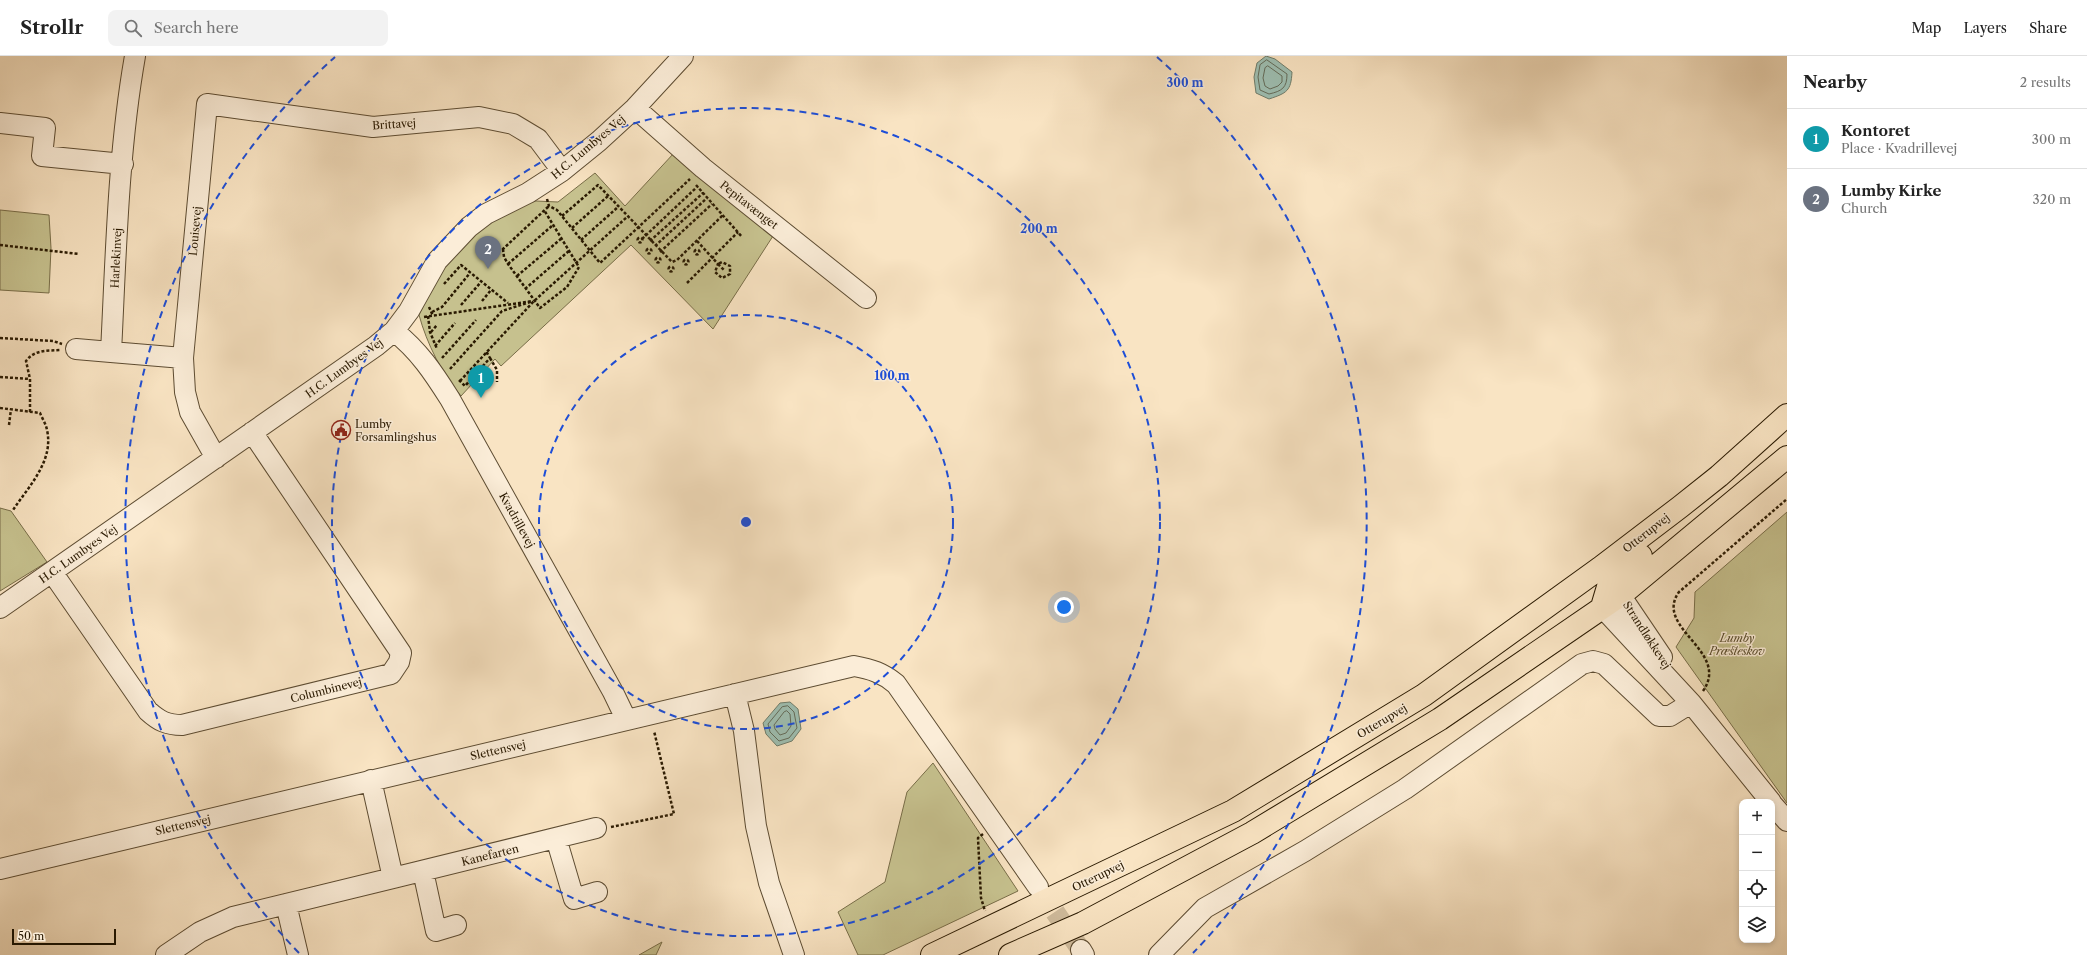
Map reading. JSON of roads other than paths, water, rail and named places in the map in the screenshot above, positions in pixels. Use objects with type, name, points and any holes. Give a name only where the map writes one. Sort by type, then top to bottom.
[{"type":"main road","name":"Otterupvej","points":[[1610,581],[1719,476],[1787,415]]},
{"type":"main road","name":"Otterupvej","points":[[932,955],[1233,811],[1610,581],[1787,457]]},
{"type":"main road","points":[[1010,955],[1082,923],[1252,833],[1440,719],[1602,607],[1610,581]]},
{"type":"street","name":"Harlekinvej","points":[[111,352],[128,94],[134,56]]},
{"type":"street","name":"H.C. Lumbyes Vej","points":[[0,608],[376,346],[394,331],[409,311],[437,260],[469,227],[486,214],[528,193],[562,171],[599,141],[635,108],[683,56]]},
{"type":"street","name":"Brittavej","points":[[207,104],[373,127],[479,117],[512,124],[538,139],[562,171]]},
{"type":"street","name":"Louisevej","points":[[183,358],[207,104]]},
{"type":"street","name":"Pepitavænget","points":[[635,108],[703,168],[866,298]]},
{"type":"street","points":[[0,123],[45,128],[42,156],[123,164]]},
{"type":"street","name":"Kvadrillevej","points":[[394,331],[410,344],[424,360],[450,399],[610,686],[626,719]]},
{"type":"street","points":[[76,349],[183,358],[185,392],[190,412],[216,458]]},
{"type":"street","name":"Columbinevej","points":[[52,572],[148,711],[157,720],[169,725],[182,725],[391,674],[399,662],[401,652],[252,432]]},
{"type":"street","name":"Strandløkkevej","points":[[1610,581],[1691,703]]},
{"type":"street","name":"Strandløkkevej","points":[[1602,607],[1691,703],[1768,799]]},
{"type":"street","points":[[1159,955],[1205,908],[1305,851],[1405,789],[1582,664],[1593,661],[1604,664],[1659,716],[1670,716],[1691,703]]},
{"type":"street","name":"Slettensvej","points":[[0,868],[650,713],[854,666],[871,669],[886,676],[896,684],[1038,887]]},
{"type":"street","points":[[735,694],[744,731],[756,826],[769,883],[794,955]]},
{"type":"street","points":[[371,780],[393,878]]},
{"type":"street","name":"Strandløkkevej","points":[[1775,808],[1787,821]]},
{"type":"street","name":"Kanefarten","points":[[166,955],[200,932],[233,917],[596,828]]},
{"type":"street","points":[[556,838],[574,899],[597,892]]},
{"type":"street","points":[[423,871],[436,931],[456,925]]},
{"type":"street","points":[[286,904],[298,955]]},
{"type":"water","points":[[1266,56],[1275,59],[1292,72],[1291,83],[1287,90],[1280,95],[1269,99],[1256,93],[1254,77],[1257,63]]},
{"type":"water","points":[[790,702],[798,709],[801,729],[792,741],[777,746],[766,734],[763,723],[780,703]]},
{"type":"tunnel","points":[[1038,887],[1081,950]]},
{"type":"place","name":"Lumby Kirke","points":[[488,269]]},
{"type":"place","name":"Kontoret","points":[[481,398]]},
{"type":"place","name":"Lumby Forsamlingshus","points":[[341,430]]},
{"type":"park label","name":"Lumby Præsteskov","points":[[1737,644]]}]
